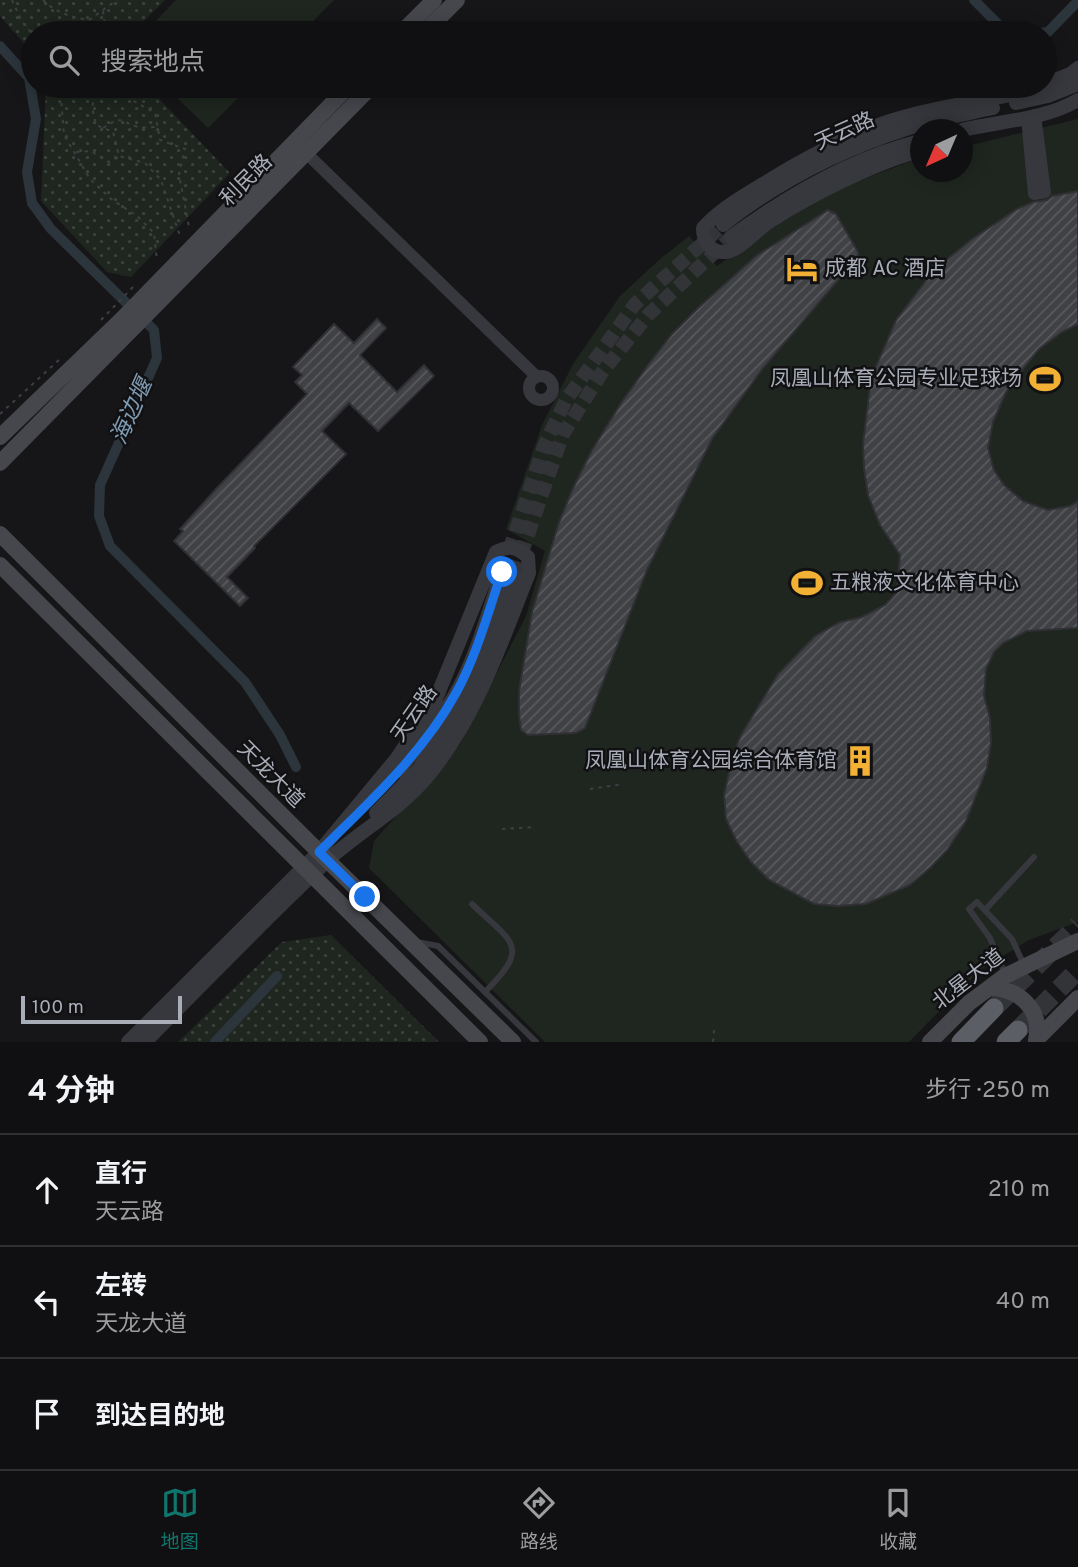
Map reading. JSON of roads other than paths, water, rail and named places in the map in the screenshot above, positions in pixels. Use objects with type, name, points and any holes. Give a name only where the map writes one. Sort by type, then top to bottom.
[{"type":"highway","name":"北星大道","points":[[961,1042],[995,1008]]},
{"type":"main road","points":[[413,21],[434,0]]},
{"type":"main road","points":[[436,21],[457,0]]},
{"type":"main road","name":"利民路","points":[[297,150],[339,98]]},
{"type":"main road","name":"利民路","points":[[119,321],[297,150],[358,98]]},
{"type":"main road","points":[[0,437],[119,321]]},
{"type":"main road","points":[[0,463],[119,321]]},
{"type":"main road","name":"天龙大道","points":[[0,534],[323,857],[513,1042]]},
{"type":"main road","name":"天龙大道","points":[[0,565],[480,1042]]},
{"type":"main road","name":"北星大道","points":[[930,1042],[969,1003],[1006,975],[1078,942]]},
{"type":"main road","points":[[989,988],[1001,988],[1015,993],[1025,1001],[1039,1028],[1035,1041]]},
{"type":"main road","points":[[1035,1041],[1078,998]]},
{"type":"street","points":[[1057,79],[1078,68]]},
{"type":"street","name":"天云路","points":[[1057,92],[1078,84]]},
{"type":"street","points":[[910,155],[839,183],[769,222],[732,251],[723,253],[713,250],[703,237],[703,228],[713,217],[737,200],[787,169],[864,131],[903,118],[996,98]]},
{"type":"street","name":"天云路","points":[[949,119],[1039,98]]},
{"type":"street","points":[[973,128],[1067,107],[1078,100]]},
{"type":"street","points":[[1031,116],[1045,192],[1034,194],[1031,116]]},
{"type":"street","points":[[973,137],[1004,128],[1031,116]]},
{"type":"street","name":"天云路","points":[[910,128],[848,150],[756,201],[727,231],[829,176],[910,144]]},
{"type":"street","points":[[297,150],[534,379]]},
{"type":"street","points":[[145,1042],[323,857],[397,758],[435,701],[496,552],[506,547],[518,549],[528,557],[529,573],[482,688],[456,738],[427,777],[406,799],[323,857]]},
{"type":"street","name":"天云路","points":[[323,857],[419,769],[444,734],[475,680],[508,573]]},
{"type":"street","points":[[128,1042],[308,872]]},
{"type":"lane","points":[[985,909],[1034,856]]},
{"type":"lane","points":[[1006,975],[990,938],[969,909],[977,902],[1012,939],[1024,965]]},
{"type":"lane","points":[[472,904],[511,942],[513,951],[512,961],[504,973],[485,992]]},
{"type":"lane","points":[[410,941],[438,946],[536,1042]]},
{"type":"waterway","points":[[974,0],[995,21]]},
{"type":"waterway","points":[[1057,23],[1078,1]]},
{"type":"waterway","name":"海边堰","points":[[0,46],[21,69]]},
{"type":"waterway","name":"海边堰","points":[[32,98],[36,119],[27,172],[32,203],[51,229],[154,330],[157,358],[100,485],[99,516],[110,546],[245,682],[280,735],[296,767]]},
{"type":"waterway","name":"海边堰","points":[[215,1042],[277,976]]},
{"type":"tunnel","points":[[502,572],[544,446],[566,400],[635,304],[723,225]]},
{"type":"tunnel","points":[[514,575],[563,434],[603,371],[648,315],[731,237]]},
{"type":"tunnel","points":[[994,1008],[1078,925]]},
{"type":"tunnel","points":[[1018,1030],[1078,970]]},
{"type":"place","name":"成都 AC 酒店","points":[[802,269]]},
{"type":"place","name":"凤凰山体育公园专业足球场","points":[[1045,379]]},
{"type":"place","name":"五粮液文化体育中心","points":[[807,583]]},
{"type":"place","name":"凤凰山体育公园综合体育馆","points":[[860,761]]}]
